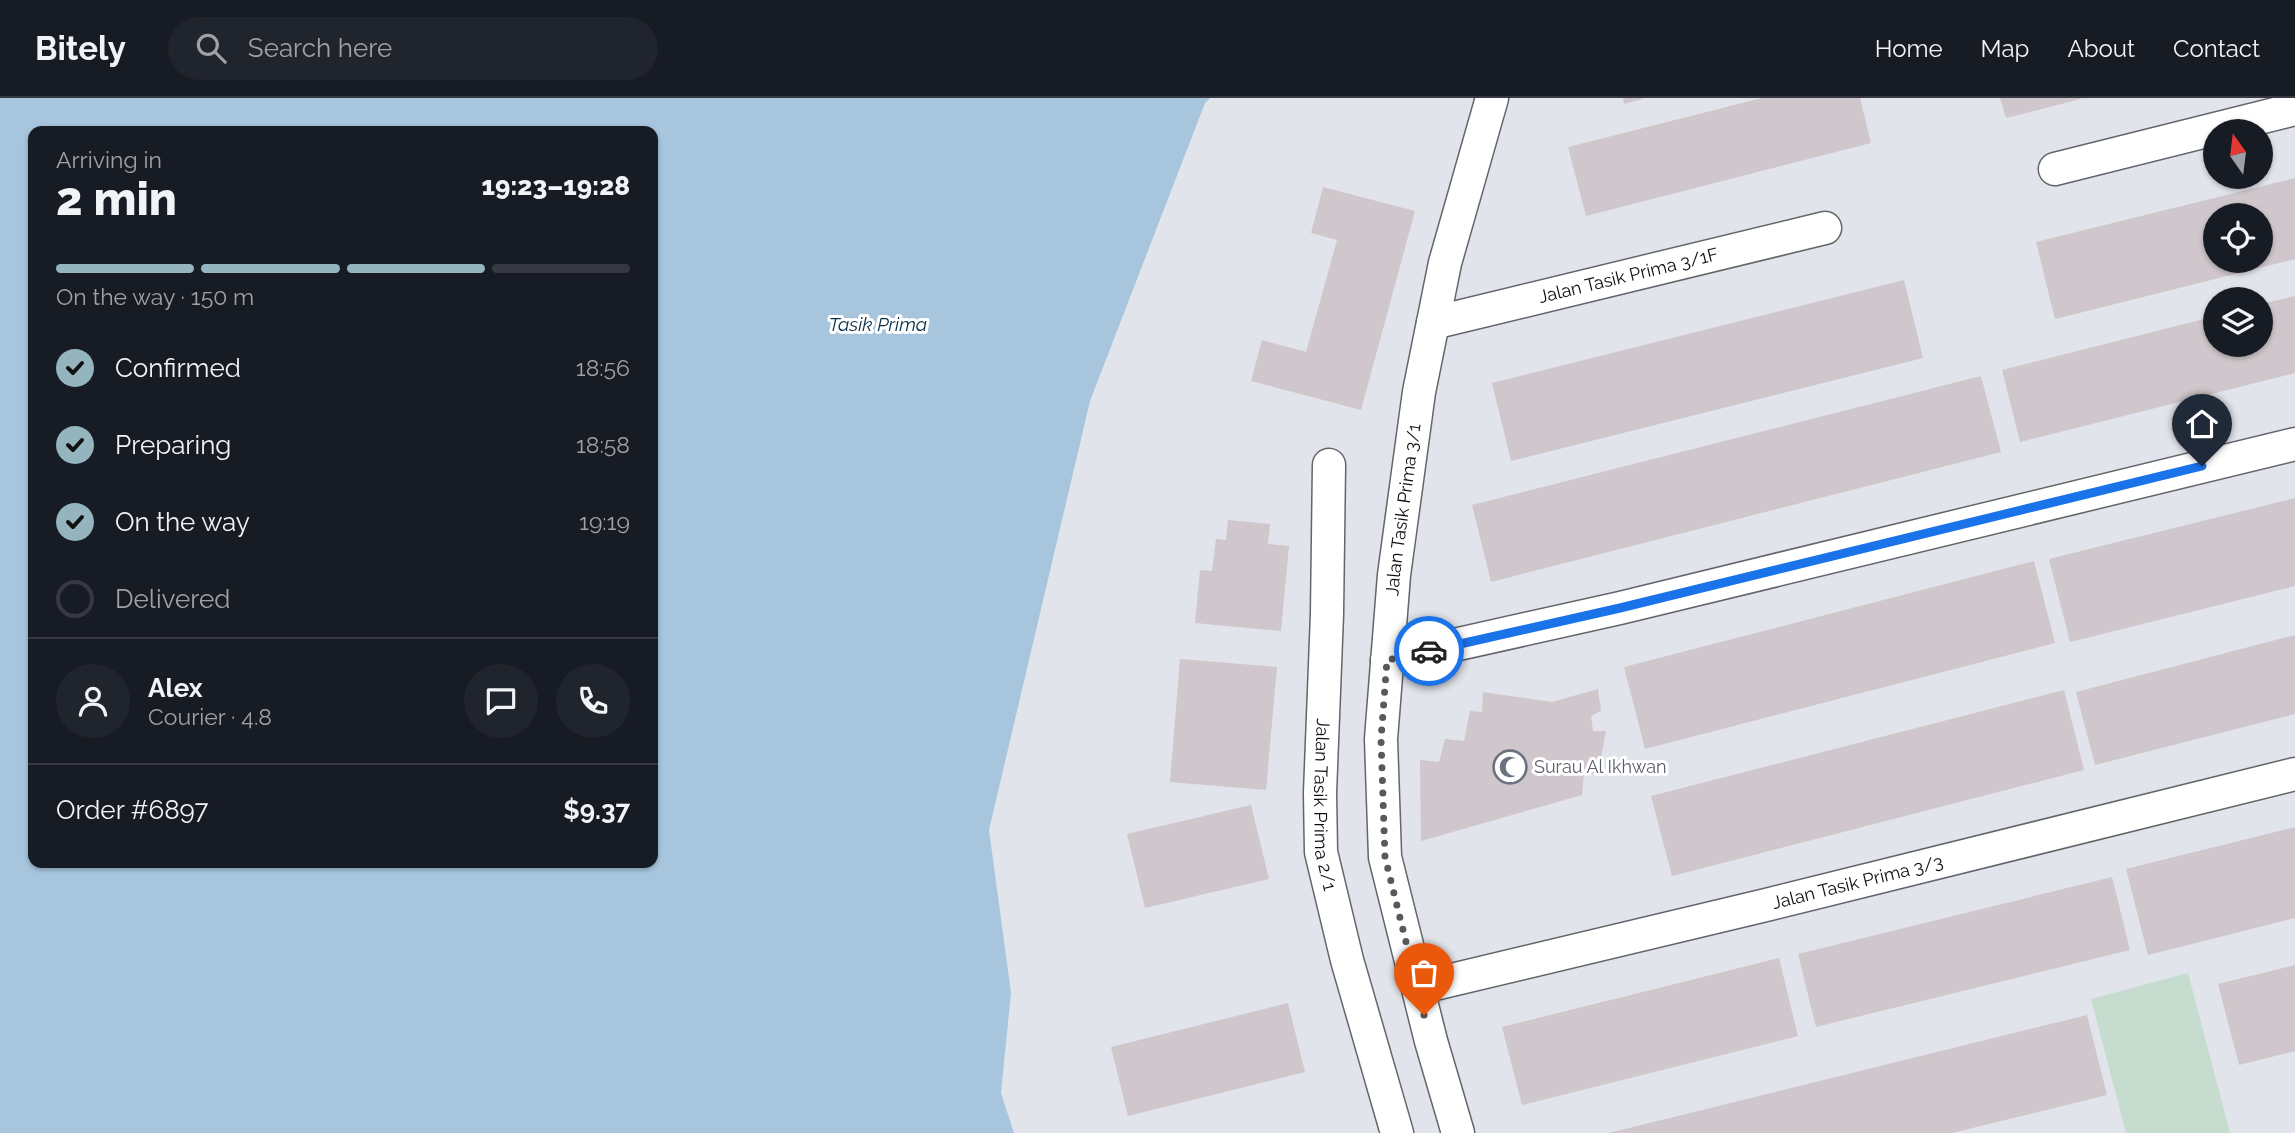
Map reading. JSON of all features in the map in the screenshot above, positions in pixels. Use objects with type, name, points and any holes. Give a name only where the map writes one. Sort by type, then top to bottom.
[{"type":"street","name":"Jalan Tasik Prima 3/1","points":[[1458,1133],[1385,857],[1381,739],[1394,575],[1419,392],[1445,262],[1492,98]]},
{"type":"street","points":[[2055,169],[2295,109]]},
{"type":"street","name":"Jalan Tasik Prima 3/1F","points":[[1433,323],[1825,228]]},
{"type":"street","points":[[1387,660],[1620,608],[2295,444]]},
{"type":"street","name":"Jalan Tasik Prima 2/1","points":[[1329,465],[1320,793],[1321,852],[1347,960],[1397,1133]]},
{"type":"street","name":"Jalan Tasik Prima 3/3","points":[[1418,988],[2295,774]]},
{"type":"green space","points":[[2188,973],[2230,1133],[2126,1133],[2091,999]]},
{"type":"water","name":"Tasik Prima","points":[[0,98],[1210,98],[1205,103],[1090,401],[989,830],[1011,993],[1001,1093],[1014,1133],[0,1133]]},
{"type":"building","points":[[1623,98],[1643,98],[1643,99],[1624,104]]},
{"type":"building","points":[[1762,98],[1860,98],[1871,143],[1586,216],[1568,147]]},
{"type":"building","points":[[2000,98],[2081,98],[2081,99],[2006,118]]},
{"type":"building","points":[[2295,178],[2295,259],[2273,264],[2273,203],[2203,203],[2203,273],[2239,273],[2055,319],[2036,242],[2250,189],[2273,189],[2273,183]]},
{"type":"building","points":[[1323,187],[1415,211],[1361,410],[1251,381],[1262,340],[1306,352],[1337,240],[1311,233]]},
{"type":"building","points":[[1904,280],[1923,358],[1511,461],[1492,383]]},
{"type":"building","points":[[2295,296],[2295,373],[2020,442],[2002,370],[2203,319],[2203,357],[2273,357],[2273,301]]},
{"type":"building","points":[[1981,376],[2001,452],[1491,582],[1472,505]]},
{"type":"building","points":[[2295,498],[2295,586],[2070,642],[2049,559]]},
{"type":"building","points":[[1228,520],[1270,524],[1268,544],[1289,546],[1281,631],[1195,623],[1200,570],[1212,571],[1216,539],[1226,540]]},
{"type":"building","points":[[2034,561],[2055,643],[1645,749],[1624,667]]},
{"type":"building","points":[[2295,635],[2295,714],[2095,765],[2076,692]]},
{"type":"building","points":[[1180,659],[1277,667],[1266,790],[1170,782]]},
{"type":"building","name":"Surau Al Ikhwan","points":[[1598,689],[1601,711],[1591,716],[1593,731],[1606,731],[1598,774],[1584,772],[1582,795],[1421,841],[1420,760],[1439,762],[1445,739],[1464,741],[1470,711],[1482,712],[1483,692],[1552,702]]},
{"type":"building","points":[[2064,690],[2084,770],[1672,876],[1651,796]]},
{"type":"building","points":[[1251,805],[1269,879],[1145,908],[1127,834]]},
{"type":"building","points":[[2295,827],[2295,918],[2148,955],[2126,869]]},
{"type":"building","points":[[2112,877],[2130,950],[1816,1027],[1798,954]]},
{"type":"building","points":[[1779,958],[1798,1036],[1522,1105],[1502,1027]]},
{"type":"building","points":[[2295,965],[2295,1051],[2239,1065],[2218,984]]},
{"type":"building","points":[[1288,1003],[1305,1072],[1128,1116],[1111,1047]]},
{"type":"building","points":[[2087,1015],[2107,1095],[1952,1133],[1609,1133]]},
{"type":"way so far","points":[[1424,1015],[1385,857],[1381,739],[1387,660],[1429,651]]},
{"type":"place","name":"Surau Al Ikhwan","points":[[1510,767]]},
{"type":"route","points":[[1429,651],[1620,608],[2202,466]]}]
